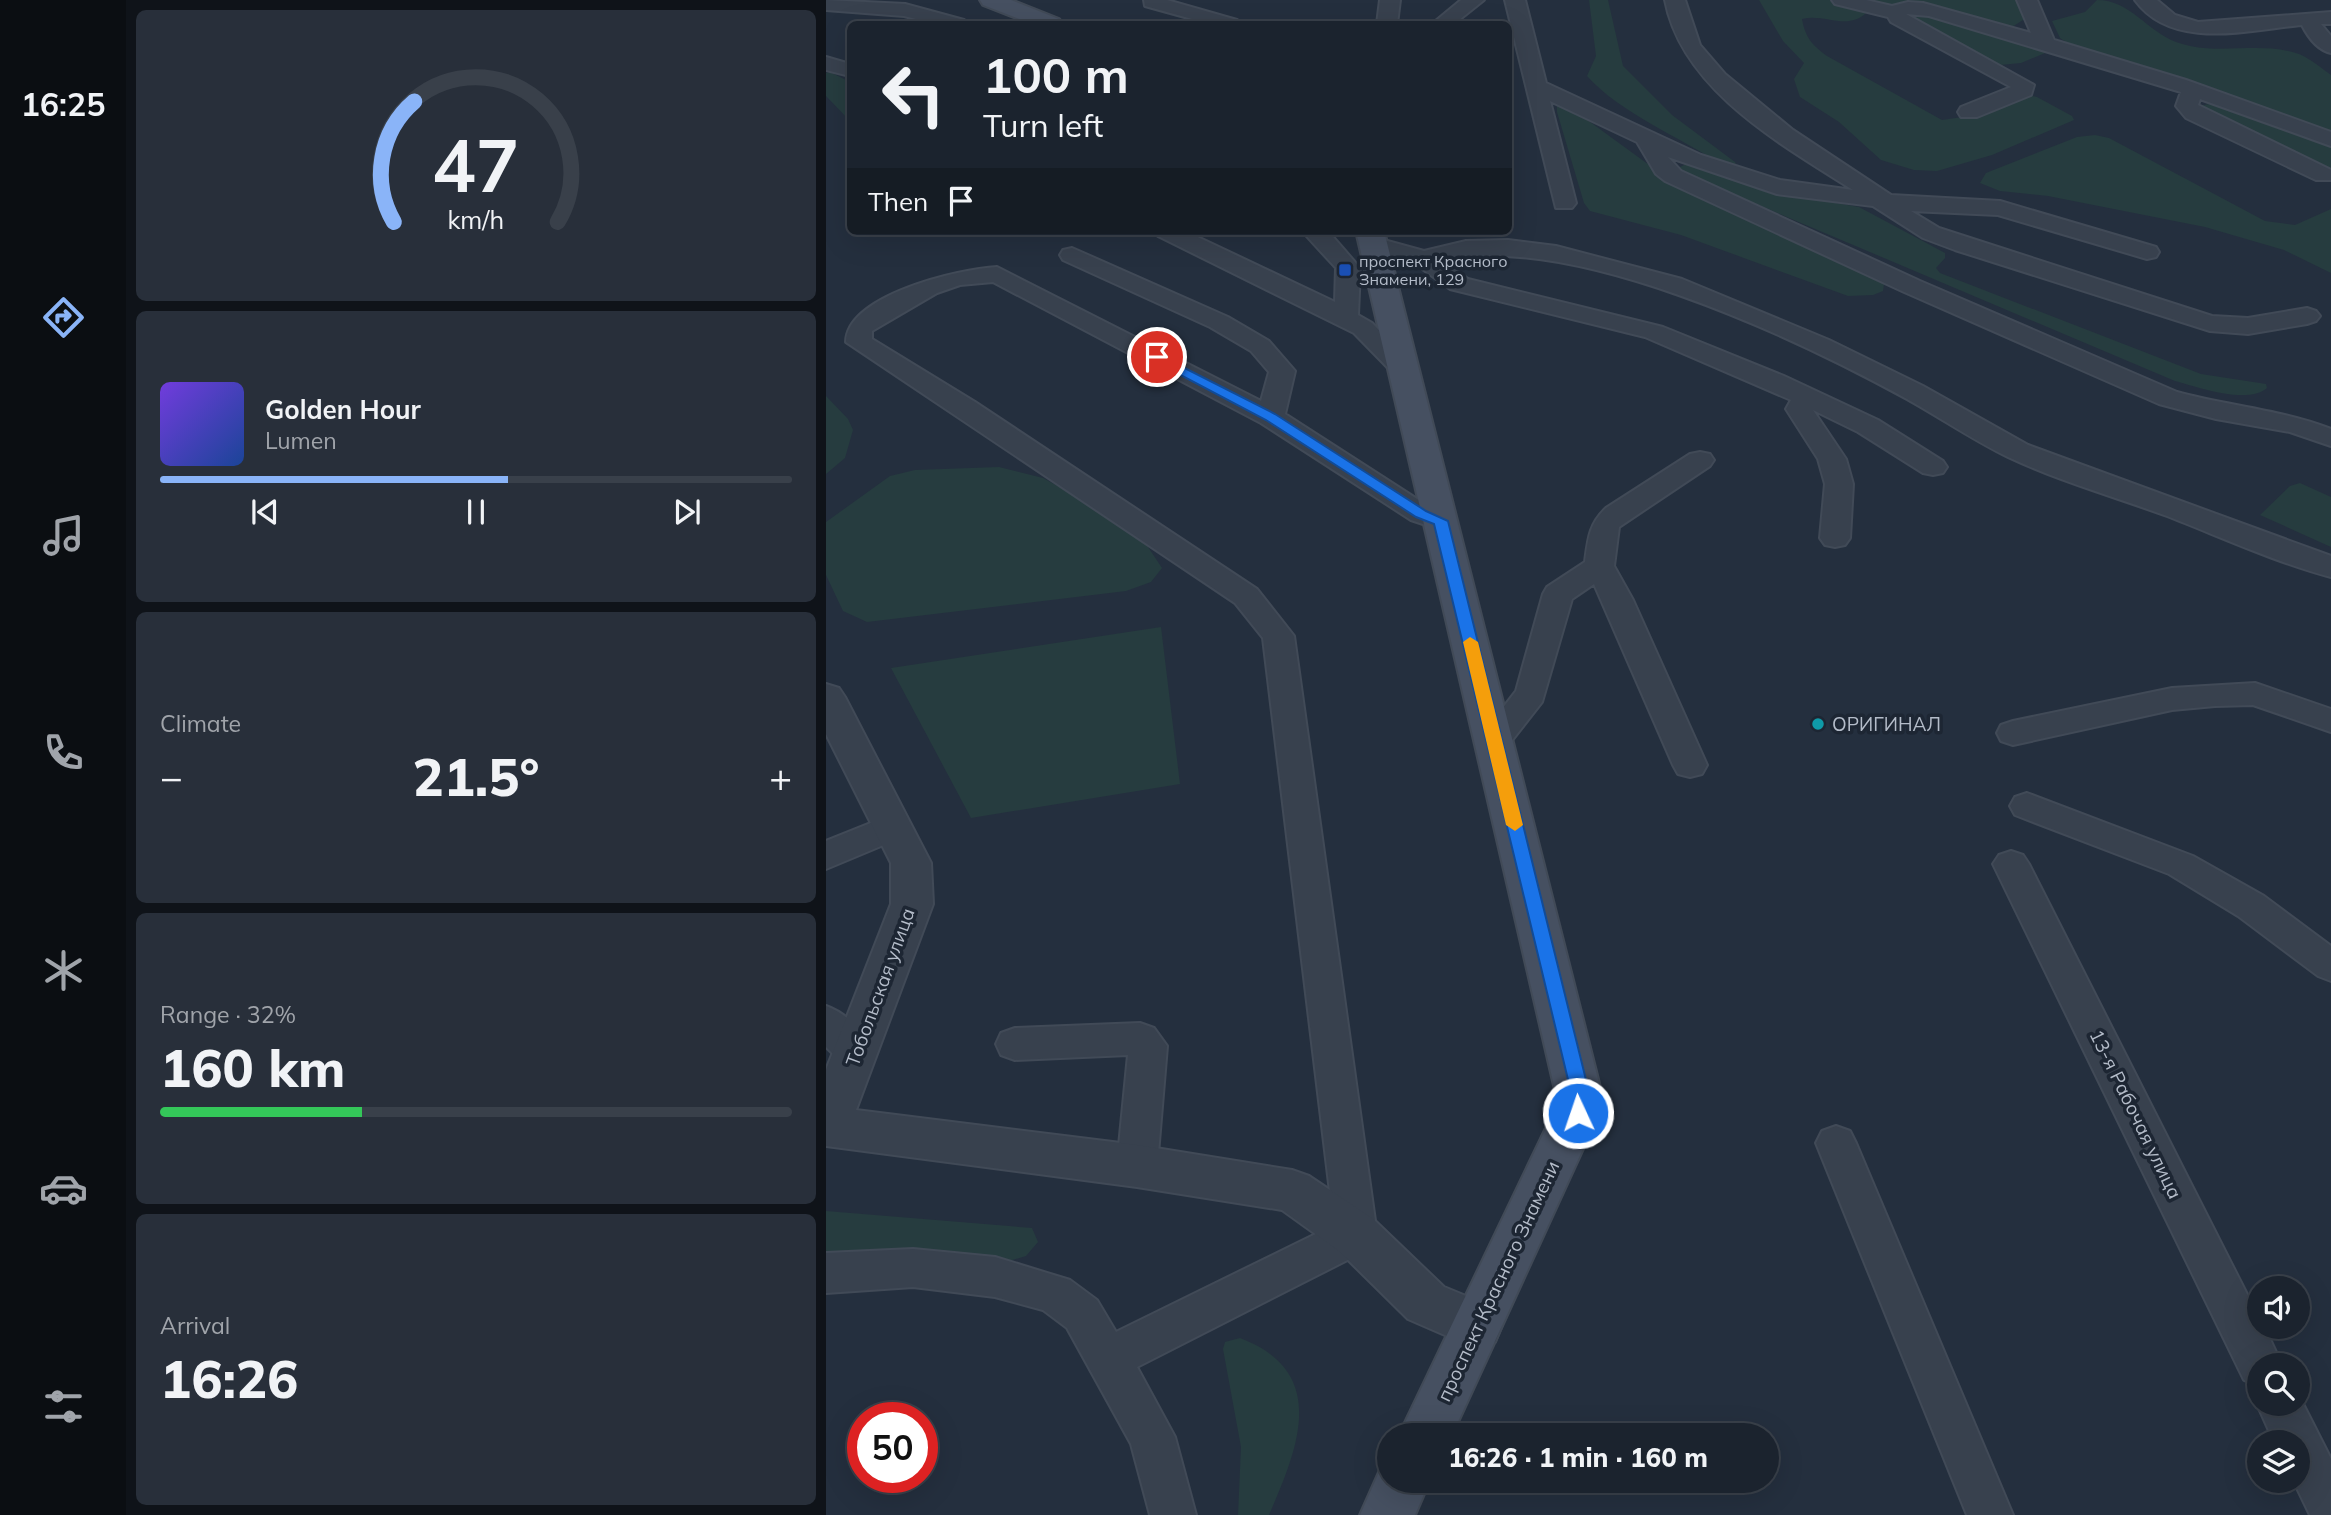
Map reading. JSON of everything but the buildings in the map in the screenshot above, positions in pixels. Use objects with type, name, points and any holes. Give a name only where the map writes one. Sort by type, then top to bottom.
[{"type":"main road","points":[[991,0],[1044,21]]},
{"type":"main road","name":"проспект Красного Знамени","points":[[1372,237],[1581,1103],[1431,1423]]},
{"type":"main road","points":[[1387,1515],[1397,1493]]},
{"type":"street","name":"Тобольская улица","points":[[826,697],[911,863],[912,904],[826,1126]]},
{"type":"street","points":[[826,1126],[1137,1166],[1292,1191],[1356,1235],[1426,1303],[1477,1325]]},
{"type":"lane","points":[[1387,21],[1390,0]]},
{"type":"lane","points":[[1446,21],[1474,0]]},
{"type":"lane","points":[[1515,0],[1564,203]]},
{"type":"lane","points":[[1675,0],[1680,29],[1698,58],[1722,81],[1788,135],[1931,233],[2210,323],[2248,326],[2306,316]]},
{"type":"lane","points":[[1842,0],[1895,13],[1914,7],[1933,10],[2192,89],[2331,139]]},
{"type":"lane","points":[[2027,0],[2045,44]]},
{"type":"lane","points":[[2145,0],[2168,19],[2197,28],[2331,18]]},
{"type":"lane","points":[[2284,0],[2308,19],[2316,33],[2331,47]]},
{"type":"lane","points":[[1152,2],[1219,21]]},
{"type":"lane","points":[[826,4],[905,10],[946,21]]},
{"type":"lane","points":[[1895,13],[1898,18],[2023,85],[2024,90],[2015,95],[1969,112]]},
{"type":"lane","points":[[826,62],[847,69]]},
{"type":"lane","points":[[1536,86],[1693,160],[1777,187],[1883,201],[2000,208],[2147,252]]},
{"type":"lane","points":[[2192,89],[2187,106],[2194,113],[2324,175]]},
{"type":"lane","points":[[1646,139],[1664,169],[1673,176],[2021,334],[2168,398],[2216,411],[2296,425],[2331,438]]},
{"type":"lane","points":[[1174,235],[1363,328],[1403,368]]},
{"type":"lane","points":[[1318,235],[1347,263],[1351,273],[1345,318]]},
{"type":"lane","points":[[1372,237],[1423,258],[1459,284],[1654,332],[1868,426],[1933,467]]},
{"type":"lane","points":[[1423,258],[1466,248],[1508,247],[1556,253],[1673,284],[1820,345],[1914,392],[2018,451],[2331,567]]},
{"type":"lane","points":[[1072,255],[1219,322],[1260,346],[1282,371],[1271,417]]},
{"type":"lane","points":[[1107,1360],[1356,1235],[1278,636],[1246,596],[965,408],[859,342],[859,331],[866,321],[942,280],[997,274],[1271,417],[1421,514],[1441,521]]},
{"type":"lane","points":[[1806,397],[1799,409],[1832,459],[1839,484],[1835,538]]},
{"type":"lane","points":[[1690,765],[1618,600],[1599,566],[1605,525],[1700,460]]},
{"type":"lane","points":[[1494,740],[1531,694],[1558,594],[1599,566]]},
{"type":"lane","points":[[2013,733],[2172,699],[2215,695],[2255,694],[2331,721]]},
{"type":"lane","points":[[2027,806],[2181,866],[2251,906],[2331,967]]},
{"type":"lane","points":[[826,856],[893,827]]},
{"type":"lane","name":"13-я Рабочая улица","points":[[2011,864],[2254,1353]]},
{"type":"lane","points":[[826,1022],[856,1052]]},
{"type":"lane","points":[[1015,1044],[1140,1039],[1148,1046],[1137,1166]]},
{"type":"lane","points":[[1836,1143],[1990,1515]]},
{"type":"lane","points":[[826,1273],[913,1268],[995,1277],[1055,1294],[1082,1314],[1152,1437],[1173,1515]]},
{"type":"lane","points":[[2285,1416],[2331,1508]]},
{"type":"green space","points":[[1589,0],[1608,0],[1623,66],[1672,115],[1735,162],[1737,168],[1723,165],[1633,113],[1587,76],[1596,56]]},
{"type":"green space","points":[[1759,0],[1832,0],[1863,9],[1866,13],[1851,21],[1802,19],[1807,36],[1827,56],[1942,120],[1976,115],[2027,95],[2037,97],[2072,116],[2074,120],[1992,155],[1937,171],[1914,170],[1881,160],[1839,122],[1800,97],[1794,79],[1804,63],[1783,41]]},
{"type":"green space","points":[[1852,0],[2017,0],[2025,9],[2026,18],[2009,29]]},
{"type":"green space","points":[[2097,0],[2109,1],[2129,10],[2156,31],[2176,42],[2206,48],[2269,48],[2308,58],[2331,75],[2331,132],[2199,84],[2073,47],[2060,38],[2052,21],[2085,12]]},
{"type":"green space","points":[[1915,10],[2050,51],[2021,63],[2000,65],[1906,18],[1906,13]]},
{"type":"green space","points":[[830,72],[847,80],[847,118],[826,96],[826,73]]},
{"type":"green space","points":[[1564,103],[1656,170],[1874,271],[1884,284],[1883,291],[1873,295],[1848,296],[1681,235],[1590,211],[1584,203],[1557,112],[1557,105]]},
{"type":"green space","points":[[2213,103],[2331,145],[2331,175],[2199,111],[2200,106]]},
{"type":"green space","points":[[2095,135],[2109,138],[2265,221],[2295,225],[2331,209],[2331,273],[2284,250],[2205,227],[2048,196],[2000,191],[1980,183],[1986,173],[2077,137]]},
{"type":"green space","points":[[1688,163],[1784,194],[1859,207],[1945,253],[1945,258],[1936,268],[1940,273],[2201,374],[2266,384],[2267,388],[2258,393],[2235,395],[2175,381],[1716,187],[1678,168]]},
{"type":"green space","points":[[826,396],[848,419],[853,430],[845,458],[826,474]]},
{"type":"green space","points":[[999,467],[1043,478],[1067,491],[1142,538],[1162,568],[1151,582],[1126,591],[867,622],[843,611],[826,575],[826,522],[890,476],[915,470]]},
{"type":"green space","points":[[2300,483],[2331,497],[2331,547],[2260,515],[2290,486]]},
{"type":"green space","points":[[1161,627],[1180,784],[971,818],[891,668]]},
{"type":"green space","points":[[826,1211],[1032,1228],[1038,1242],[1026,1256],[1009,1261],[911,1248],[826,1257]]},
{"type":"green space","points":[[1240,1338],[1268,1353],[1287,1371],[1296,1391],[1299,1414],[1296,1439],[1269,1515],[1238,1515],[1241,1447],[1223,1349],[1225,1342]]},
{"type":"slow traffic","points":[[1470,642],[1515,825]]},
{"type":"place","name":"проспект Красного Знамени, 129","points":[[1345,270]]},
{"type":"place","name":"ОРИГИНАЛ","points":[[1818,724]]},
{"type":"route","points":[[1157,357],[1271,417],[1421,514],[1441,521],[1580,1092],[1578,1113]]}]
